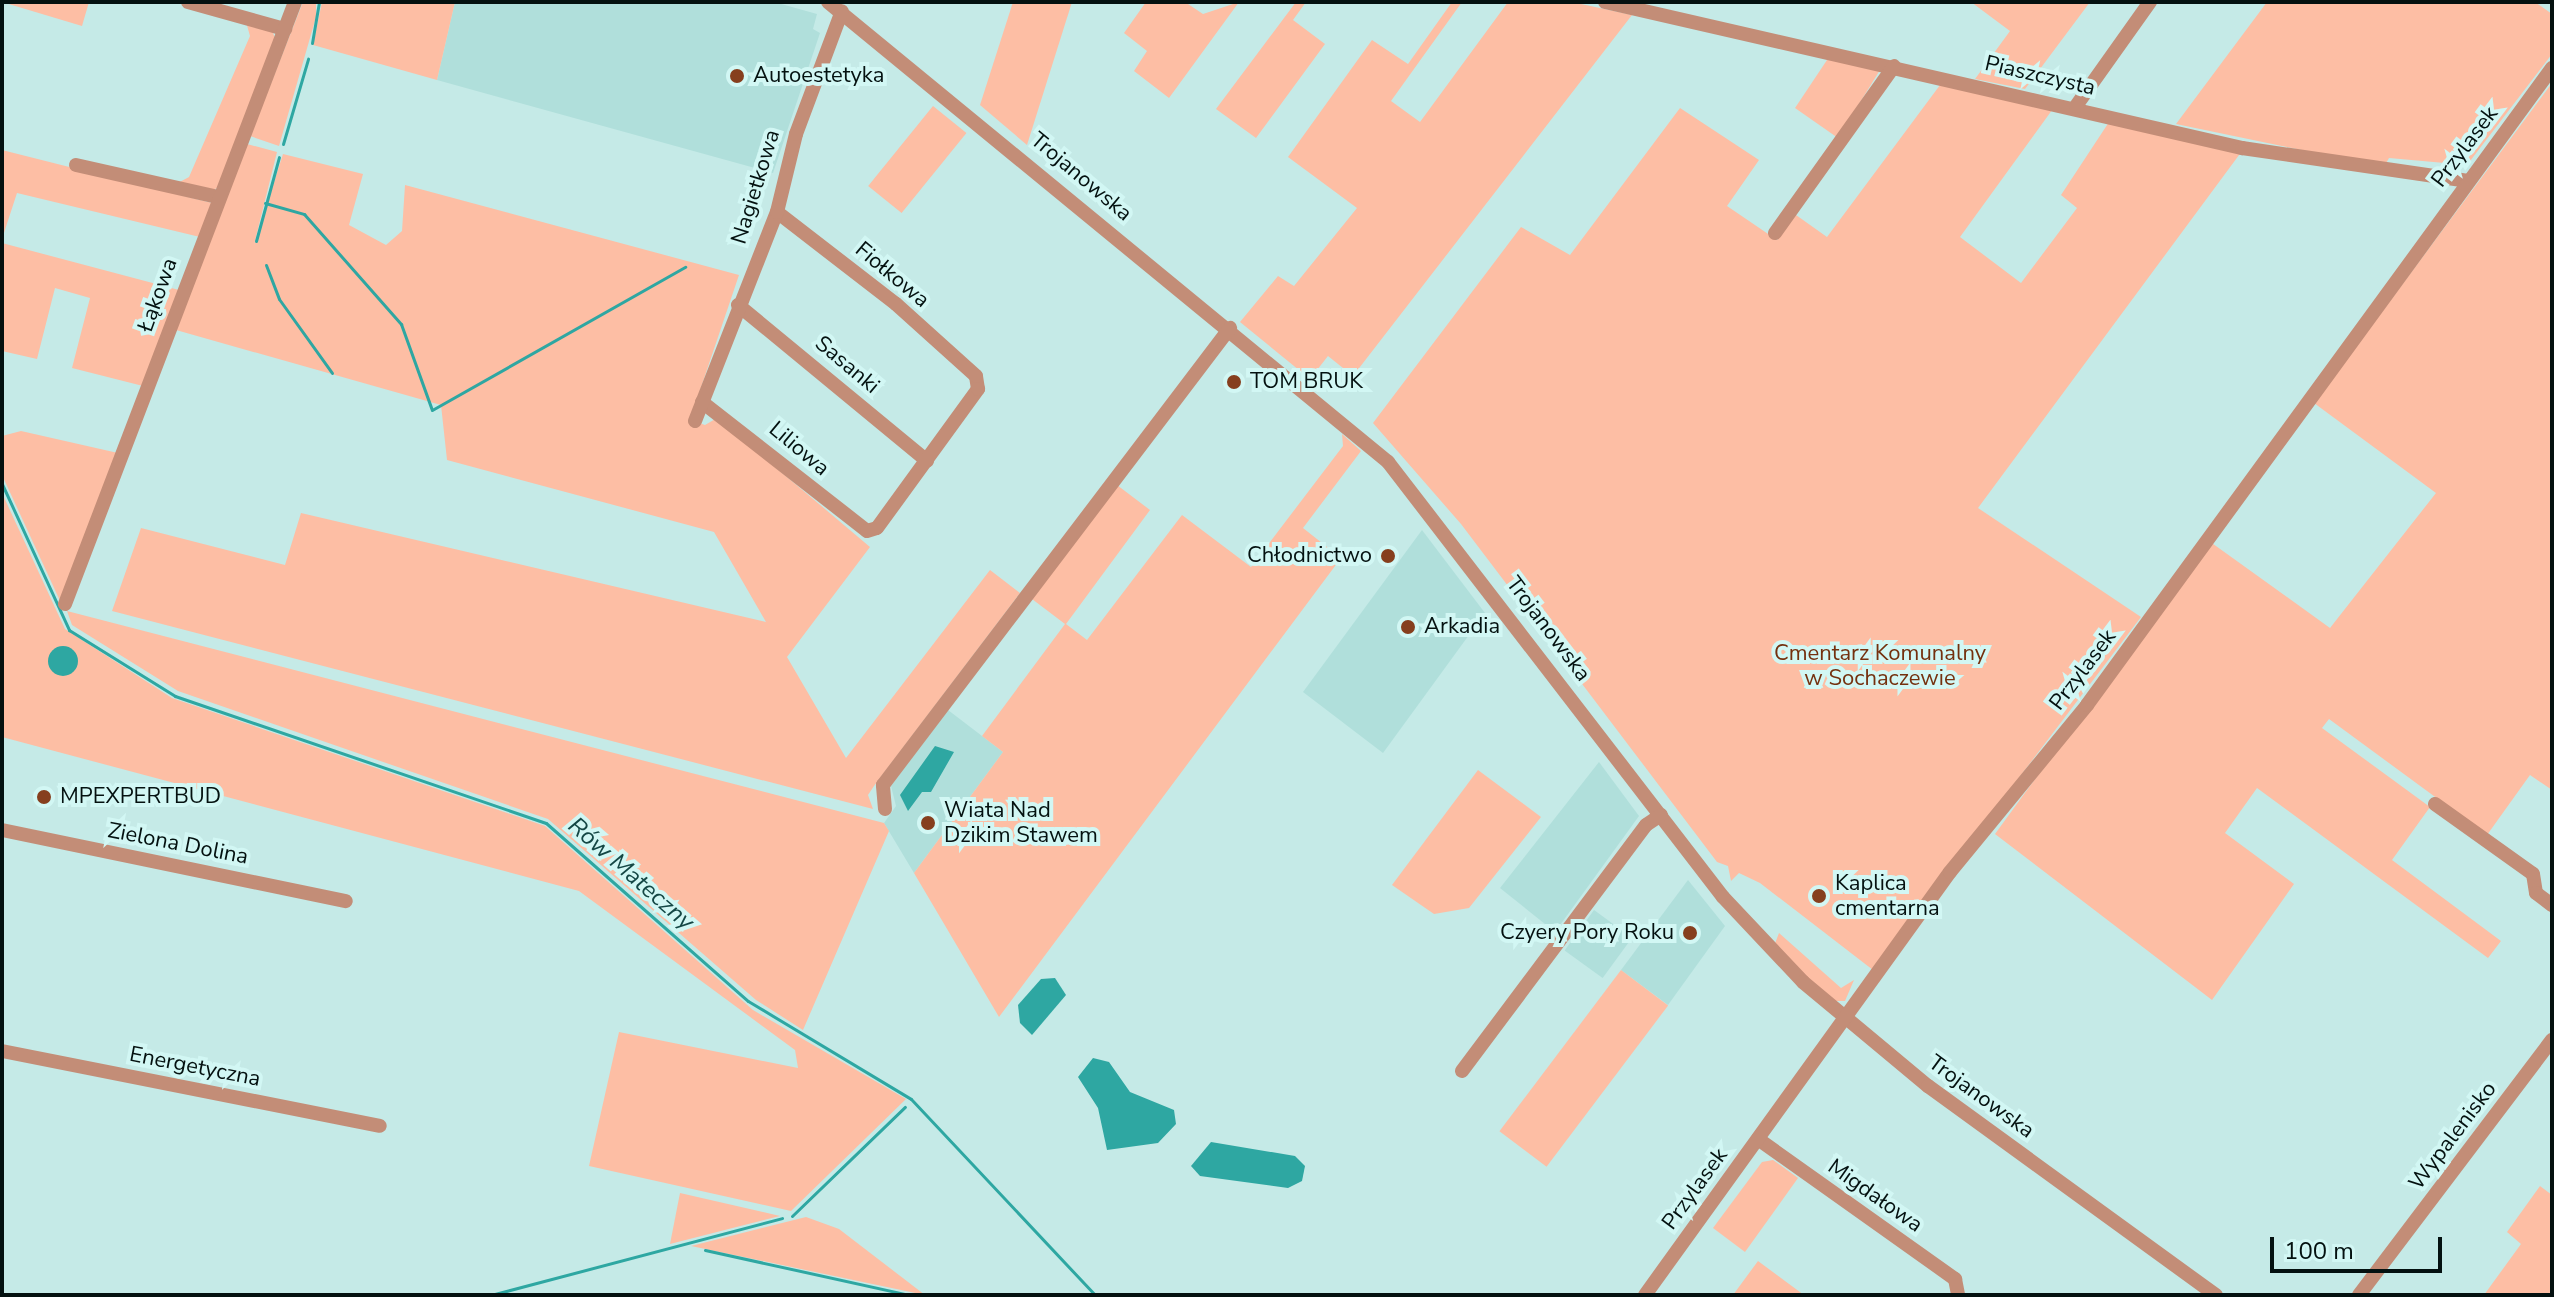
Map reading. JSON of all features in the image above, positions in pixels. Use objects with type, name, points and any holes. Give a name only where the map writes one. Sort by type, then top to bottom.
[{"type":"street","points":[[188,2],[285,29]]},
{"type":"street","name":"Łąkowa","points":[[65,604],[295,2]]},
{"type":"street","name":"Trojanowska","points":[[829,2],[1359,435],[1419,495],[1661,815],[1764,944],[1845,1018],[2216,1295]]},
{"type":"street","name":"Piaszczysta","points":[[1605,2],[2076,106],[2242,148],[2467,181]]},
{"type":"street","points":[[2076,106],[2150,2]]},
{"type":"street","name":"Nagietkowa","points":[[695,421],[777,212],[796,134],[842,11]]},
{"type":"street","points":[[1775,233],[1894,66]]},
{"type":"street","name":"Przylasek","points":[[1645,1295],[2024,775],[2087,705],[2552,68]]},
{"type":"street","points":[[76,165],[218,197]]},
{"type":"street","name":"Fiołkowa","points":[[777,212],[976,376],[971,403],[927,461]]},
{"type":"street","name":"Sasanki","points":[[738,305],[927,461]]},
{"type":"street","points":[[885,809],[883,785],[1230,328]]},
{"type":"street","name":"Liliowa","points":[[702,402],[867,531],[877,528],[927,461]]},
{"type":"street","points":[[2435,804],[2533,874],[2536,893],[2552,905]]},
{"type":"street","points":[[1462,1071],[1646,825],[1661,815]]},
{"type":"street","name":"Zielona Dolina","points":[[2,830],[346,901]]},
{"type":"street","name":"Wypalenisko","points":[[2359,1295],[2551,1043]]},
{"type":"street","name":"Energetyczna","points":[[2,1051],[380,1126]]},
{"type":"street","name":"Migdałowa","points":[[1758,1139],[1955,1279],[1958,1295]]},
{"type":"shaded area","points":[[455,2],[774,2],[817,14],[813,29],[820,33],[773,173],[437,80]]},
{"type":"shaded area","points":[[1422,530],[1485,613],[1383,753],[1303,692]]},
{"type":"shaded area","points":[[948,710],[1003,752],[914,873],[884,823],[896,806],[891,786]]},
{"type":"shaded area","points":[[1599,762],[1639,816],[1555,932],[1500,888]]},
{"type":"shaded area","points":[[1688,880],[1725,926],[1668,1005],[1621,970]]},
{"type":"shaded area","points":[[1594,910],[1632,938],[1603,978],[1565,950]]},
{"type":"green space","points":[[2,2],[89,2],[82,26]]},
{"type":"green space","points":[[303,2],[316,2],[316,17],[279,146],[250,136]]},
{"type":"green space","points":[[322,2],[455,2],[437,80],[313,45]]},
{"type":"green space","points":[[1013,2],[1072,2],[1027,145],[980,105]]},
{"type":"green space","points":[[1146,2],[1185,2],[1203,14],[1239,2],[1169,98],[1134,71],[1147,51],[1124,33]]},
{"type":"green space","points":[[1296,2],[1306,2],[1293,20],[1325,44],[1256,138],[1216,109]]},
{"type":"green space","points":[[1452,2],[1462,2],[1391,101],[1420,122],[1508,2],[1572,2],[1632,15],[1353,376],[1328,356],[1310,379],[1240,322],[1278,276],[1294,286],[1357,208],[1288,157],[1372,40],[1408,64]]},
{"type":"green space","points":[[1971,2],[2090,2],[2025,89],[1975,79],[2010,31]]},
{"type":"green space","points":[[2267,2],[2535,2],[2552,14],[2552,54],[2467,165],[2389,158],[2384,167],[2176,124]]},
{"type":"green space","points":[[246,22],[272,30],[276,41],[220,186],[212,191],[176,184],[189,177],[250,36]]},
{"type":"green space","points":[[1829,57],[1880,70],[1838,138],[1795,108]]},
{"type":"green space","name":"Cmentarz Komunalny w Sochaczewie","points":[[1943,81],[2055,106],[1960,237],[2021,283],[2077,208],[2061,195],[2111,119],[2242,151],[1978,508],[2141,617],[1873,970],[1760,883],[1739,873],[1731,881],[1728,866],[1717,862],[1461,524],[1373,423],[1521,227],[1570,255],[1680,108],[1759,160],[1727,206],[1777,240],[1796,215],[1827,237]]},
{"type":"green space","points":[[2552,83],[2552,790],[2530,775],[2487,835],[2329,719],[2322,728],[2430,807],[2392,860],[2501,941],[2488,958],[2257,788],[2225,833],[2294,884],[2212,1000],[1995,834],[2209,541],[2330,628],[2436,493],[2314,403]]},
{"type":"green space","points":[[933,106],[966,133],[902,213],[868,186]]},
{"type":"green space","points":[[247,144],[277,152],[254,245],[283,154],[363,174],[349,225],[386,245],[402,231],[405,185],[739,275],[690,420],[705,425],[717,418],[870,547],[787,657],[846,758],[990,570],[1020,593],[874,786],[868,795],[873,809],[112,611],[141,528],[285,565],[301,513],[766,622],[714,532],[447,460],[441,405],[176,330]]},
{"type":"green space","points":[[2,150],[212,203],[200,237],[17,193],[2,239]]},
{"type":"green space","points":[[2,243],[179,290],[143,386],[72,368],[90,298],[55,288],[37,359],[2,351]]},
{"type":"green space","points":[[21,431],[118,453],[61,603],[2,475],[2,436]]},
{"type":"green space","points":[[1342,434],[1361,451],[1303,528],[1341,558],[999,1017],[914,873],[1003,752],[982,736],[1065,624],[1032,599],[1117,485],[1150,510],[1066,624],[1087,640],[1182,515],[1251,567],[1343,446]]},
{"type":"green space","points":[[2,493],[65,629],[172,698],[545,826],[753,1010],[906,1099],[791,1211],[589,1166],[619,1032],[798,1068],[795,1050],[579,891],[2,737]]},
{"type":"green space","points":[[67,611],[884,823],[889,831],[803,1030],[756,1000],[548,819],[178,691],[72,625]]},
{"type":"green space","points":[[1478,770],[1541,817],[1469,908],[1434,914],[1392,885]]},
{"type":"green space","points":[[1779,933],[1841,988],[1854,980],[1845,1001],[1832,1001],[1774,946]]},
{"type":"green space","points":[[1621,970],[1668,1006],[1547,1167],[1499,1131]]},
{"type":"green space","points":[[1773,1160],[1798,1178],[1745,1252],[1713,1228],[1762,1162]]},
{"type":"green space","points":[[2540,1186],[2552,1195],[2552,1295],[2484,1295],[2521,1244],[2507,1232]]},
{"type":"green space","points":[[680,1193],[780,1216],[670,1244]]},
{"type":"green space","points":[[806,1217],[839,1229],[925,1295],[691,1246]]},
{"type":"green space","points":[[1758,1261],[1785,1281],[1804,1295],[1733,1295]]},
{"type":"water","points":[[63,646],[74,650],[78,661],[74,672],[63,676],[52,672],[48,661],[52,650]]},
{"type":"water","points":[[935,746],[954,752],[931,792],[922,792],[908,811],[900,795]]},
{"type":"water","points":[[1055,978],[1066,995],[1032,1035],[1020,1023],[1018,1005],[1041,979]]},
{"type":"water","points":[[1093,1058],[1109,1062],[1130,1092],[1174,1110],[1176,1124],[1158,1143],[1107,1150],[1098,1108],[1078,1077]]},
{"type":"water","points":[[1211,1142],[1295,1156],[1305,1166],[1302,1181],[1288,1188],[1200,1176],[1191,1166]]},
{"type":"waterway","points":[[312,43],[319,2]]},
{"type":"waterway","points":[[283,144],[308,59]]},
{"type":"waterway","points":[[256,241],[279,157]]},
{"type":"waterway","points":[[265,203],[304,214],[401,324],[432,410],[685,267]]},
{"type":"waterway","points":[[266,265],[279,299],[332,373]]},
{"type":"waterway","name":"Rów Mateczny","points":[[2,484],[69,630],[175,696],[546,823],[748,1001],[911,1099],[1095,1295]]},
{"type":"waterway","points":[[792,1216],[905,1107]]},
{"type":"waterway","points":[[491,1295],[782,1218]]},
{"type":"waterway","points":[[705,1250],[910,1295]]},
{"type":"place","name":"Autoestetyka","points":[[737,76]]},
{"type":"place","name":"TOM BRUK","points":[[1234,382]]},
{"type":"place","name":"Chłodnictwo","points":[[1388,556]]},
{"type":"place","name":"Arkadia","points":[[1408,627]]},
{"type":"place","name":"MPEXPERTBUD","points":[[44,797]]},
{"type":"place","name":"Wiata Nad Dzikim Stawem","points":[[928,823]]},
{"type":"place","name":"Kaplica cmentarna","points":[[1819,896]]},
{"type":"place","name":"Czyery Pory Roku","points":[[1690,933]]}]
